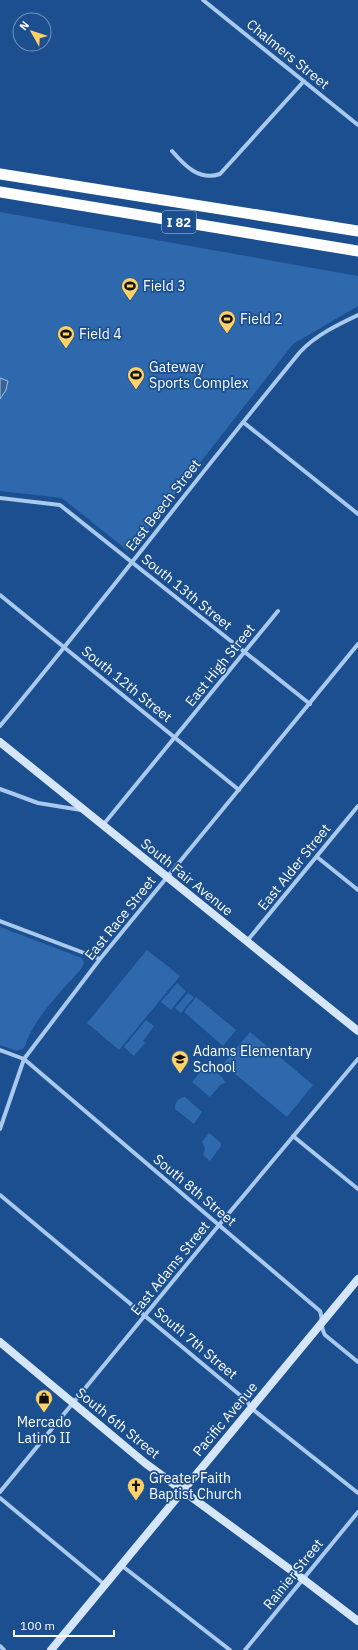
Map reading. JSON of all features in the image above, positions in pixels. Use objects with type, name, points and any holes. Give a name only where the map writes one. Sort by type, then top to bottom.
[{"type":"highway","name":"I 82","points":[[0,173],[22,178],[358,231]]},
{"type":"highway","name":"I 82","points":[[0,192],[358,251]]},
{"type":"highway","points":[[0,199],[144,216]]},
{"type":"street","name":"Chalmers Street","points":[[203,0],[358,125]]},
{"type":"street","points":[[172,151],[186,167],[196,173],[207,176],[220,174],[304,81]]},
{"type":"street","name":"East Beech Street","points":[[0,726],[65,648],[242,422],[309,342],[324,332],[358,314]]},
{"type":"street","points":[[242,422],[358,514]]},
{"type":"street","name":"South 13th Street","points":[[0,498],[60,505],[310,704]]},
{"type":"street","name":"South 12th Street","points":[[0,595],[239,790]]},
{"type":"street","name":"East High Street","points":[[103,825],[278,611]]},
{"type":"street","name":"East Race Street","points":[[0,1129],[24,1059],[100,959],[358,644]]},
{"type":"street","name":"South Fair Avenue","points":[[0,742],[358,1032]]},
{"type":"street","points":[[0,789],[38,803],[62,808],[84,810]]},
{"type":"street","name":"East Alder Street","points":[[247,941],[358,806]]},
{"type":"street","points":[[317,857],[358,890]]},
{"type":"street","points":[[0,921],[100,959]]},
{"type":"street","name":"South 8th Street","points":[[0,1050],[24,1059],[320,1311],[324,1335],[358,1362]]},
{"type":"street","name":"East Adams Street","points":[[0,1492],[219,1225],[358,1059]]},
{"type":"street","points":[[293,1136],[358,1189]]},
{"type":"street","name":"South 7th Street","points":[[0,1195],[146,1315],[247,1401],[251,1408],[358,1493]]},
{"type":"street","name":"Pacific Avenue","points":[[51,1650],[358,1278]]},
{"type":"street","name":"South 6th Street","points":[[0,1342],[146,1463],[358,1621]]},
{"type":"street","points":[[0,1498],[105,1585]]},
{"type":"street","name":"Rainier Street","points":[[245,1650],[358,1512]]},
{"type":"street","points":[[121,1565],[230,1650]]},
{"type":"street","points":[[0,1646],[4,1650]]},
{"type":"shaded area","name":"Gateway Sports Complex","points":[[0,212],[358,276],[358,306],[293,344],[134,547],[127,550],[62,498],[0,491]]},
{"type":"shaded area","points":[[0,378],[8,381],[6,390],[0,399]]},
{"type":"shaded area","points":[[0,927],[82,958],[84,962],[82,968],[41,1015],[24,1048],[17,1051],[0,1045]]},
{"type":"shaded area","points":[[147,950],[180,976],[119,1050],[87,1023]]},
{"type":"shaded area","points":[[177,983],[186,991],[171,1010],[161,1002]]},
{"type":"shaded area","points":[[188,993],[194,997],[181,1013],[175,1008]]},
{"type":"shaded area","points":[[196,997],[236,1030],[223,1046],[184,1012]]},
{"type":"shaded area","points":[[146,1020],[154,1026],[143,1041],[145,1043],[134,1056],[124,1047]]},
{"type":"shaded area","points":[[250,1032],[313,1085],[287,1117],[223,1064]]},
{"type":"shaded area","points":[[206,1065],[223,1078],[225,1083],[220,1085],[210,1097],[192,1082]]},
{"type":"shaded area","points":[[185,1097],[202,1112],[194,1124],[175,1109],[177,1101],[180,1098]]},
{"type":"shaded area","points":[[209,1133],[221,1143],[221,1146],[210,1161],[203,1155],[205,1148],[202,1142]]},
{"type":"place","name":"Field 3","points":[[130,301]]},
{"type":"place","name":"Field 2","points":[[227,334]]},
{"type":"place","name":"Field 4","points":[[66,349]]},
{"type":"place","name":"Gateway Sports Complex","points":[[136,390]]},
{"type":"place","name":"Adams Elementary School","points":[[180,1074]]},
{"type":"place","name":"Mercado Latino II","points":[[44,1413]]},
{"type":"place","name":"Greater Faith Baptist Church","points":[[136,1501]]}]
